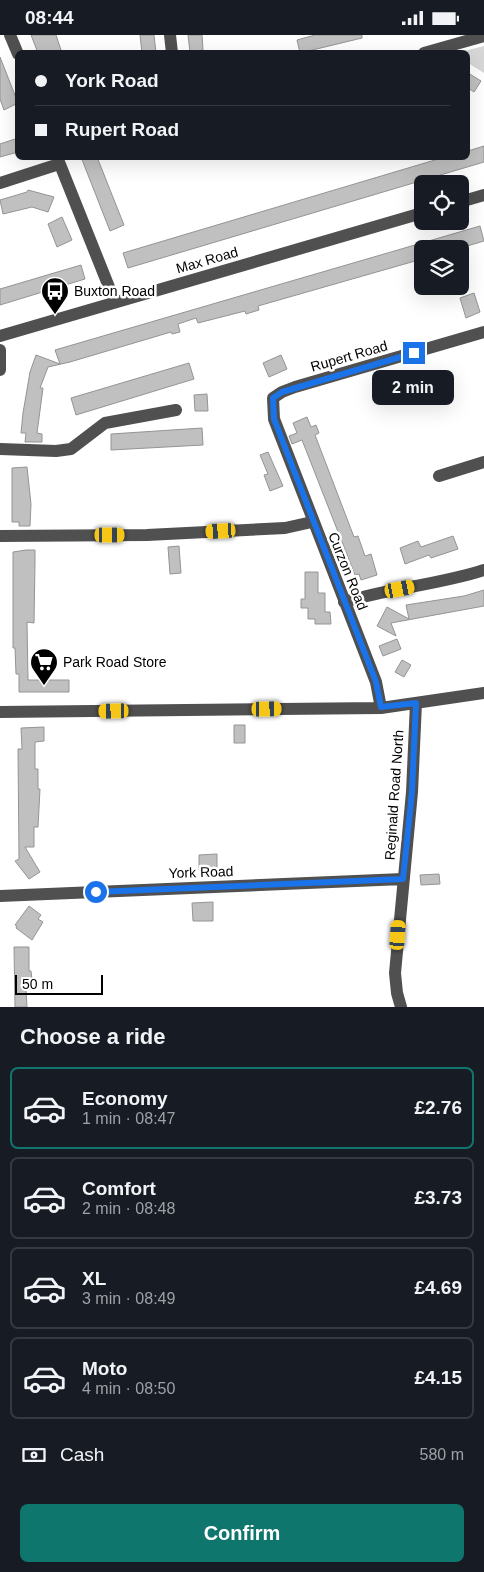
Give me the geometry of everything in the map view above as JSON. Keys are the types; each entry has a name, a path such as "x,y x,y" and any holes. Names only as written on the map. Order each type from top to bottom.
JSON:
{"street":[{"path":"10,35 16,50"},
{"path":"170,35 172,50"},
{"path":"435,50 484,36"},
{"path":"0,183 58,161 115,302"},
{"path":"469,199 484,195"},
{"name":"Max Road","path":"0,336 414,215"},
{"name":"Rupert Road","path":"284,447 274,419 273,398 282,392 484,332"},
{"path":"0,349 0,370"},
{"path":"0,449 49,451 71,449 105,423 176,410"},
{"name":"Curzon Road","path":"284,447 376,682 381,707"},
{"path":"439,477 484,461"},
{"path":"0,536 146,535 285,528 312,522"},
{"path":"344,602 361,597 457,579 484,570"},
{"path":"0,712 381,707 484,693"},
{"name":"Reginald Road North","path":"401,1007 395,979 412,792 416,703"},
{"name":"York Road","path":"0,896 403,879"}],"shaded area":[{"path":"484,46 484,73 470,64 470,50 468,50"}],"building":[{"path":"31,35 56,35 61,50 37,50"},
{"path":"140,35 154,35 156,50 142,50"},
{"path":"188,35 202,35 203,50 190,50"},
{"path":"315,35 362,35 362,38 312,50 299,50 297,40"},
{"path":"0,57 15,95 15,104 4,110 0,99"},
{"path":"470,74 481,81 474,92 470,89"},
{"path":"15,139 15,153 0,157 0,144"},
{"path":"484,146 484,162 440,175 414,175 414,183 128,268 123,253 435,160 470,160 470,150"},
{"path":"82,160 98,160 124,225 110,231"},
{"path":"28,190 54,197 48,212 32,207 3,214 0,200 27,192"},
{"path":"62,217 72,240 57,247 48,224"},
{"path":"480,226 484,241 469,245 469,240 432,240 469,230"},
{"path":"414,245 414,261 258,306 259,310 246,314 245,311 198,323 196,318 178,324 180,332 172,334 171,332 70,362 48,367 40,388 43,388 37,433 42,434 42,442 25,442 26,433 21,433 30,372 36,355 60,364 55,350"},
{"path":"81,265 85,279 0,305 0,289"},
{"path":"474,293 480,312 466,318 460,298"},
{"path":"281,355 287,369 269,377 263,363"},
{"path":"189,363 194,379 76,415 71,398"},
{"path":"207,394 208,411 195,411 194,395"},
{"path":"307,417 311,427 316,425 319,433 315,435 354,537 358,536 365,556 371,554 377,575 361,580 359,574 355,575 302,440 292,444 289,436 297,433 293,423"},
{"path":"202,428 203,445 111,450 111,434"},
{"path":"268,452 283,486 270,491 264,475 268,474 260,455"},
{"path":"27,467 31,504 30,526 19,526 19,522 12,522 12,468"},
{"path":"453,536 458,549 431,558 429,555 405,564 400,548 418,541 421,547"},
{"path":"179,546 181,573 170,574 168,547"},
{"path":"35,550 34,623 27,622 28,680 69,680 69,692 19,692 19,674 16,674 15,648 13,648 13,552"},
{"path":"305,572 318,572 318,593 325,593 325,612 330,612 331,624 315,624 315,619 308,619 308,608 301,608 301,599 305,599"},
{"path":"484,590 484,606 391,623 396,636 377,626 387,607 409,619 406,605 464,596"},
{"path":"397,639 401,649 383,656 379,646"},
{"path":"402,660 411,665 404,677 395,672"},
{"path":"234,725 245,725 245,743 234,743"},
{"path":"44,727 44,741 35,742 35,769 38,769 38,789 40,789 38,827 34,827 34,847 25,847 40,872 29,879 15,861 19,859 18,749 22,749 21,728"},
{"path":"217,854 217,869 199,870 199,855"},
{"path":"439,874 440,884 421,885 420,875"},
{"path":"213,902 213,921 193,921 192,903"},
{"path":"29,906 41,915 38,919 43,922 32,940 16,928 17,926 15,925"},
{"path":"14,947 29,947 29,971 31,971 33,989 26,989 27,1007 15,1007"}],"place":[{"name":"Buxton Road","path":"55,315"},
{"name":"Park Road Store","path":"44,686"}],"route":[{"path":"96,892 403,879 412,792 416,703 381,707 380,694 376,682 312,522 274,419 273,398 282,392 414,353"}]}
